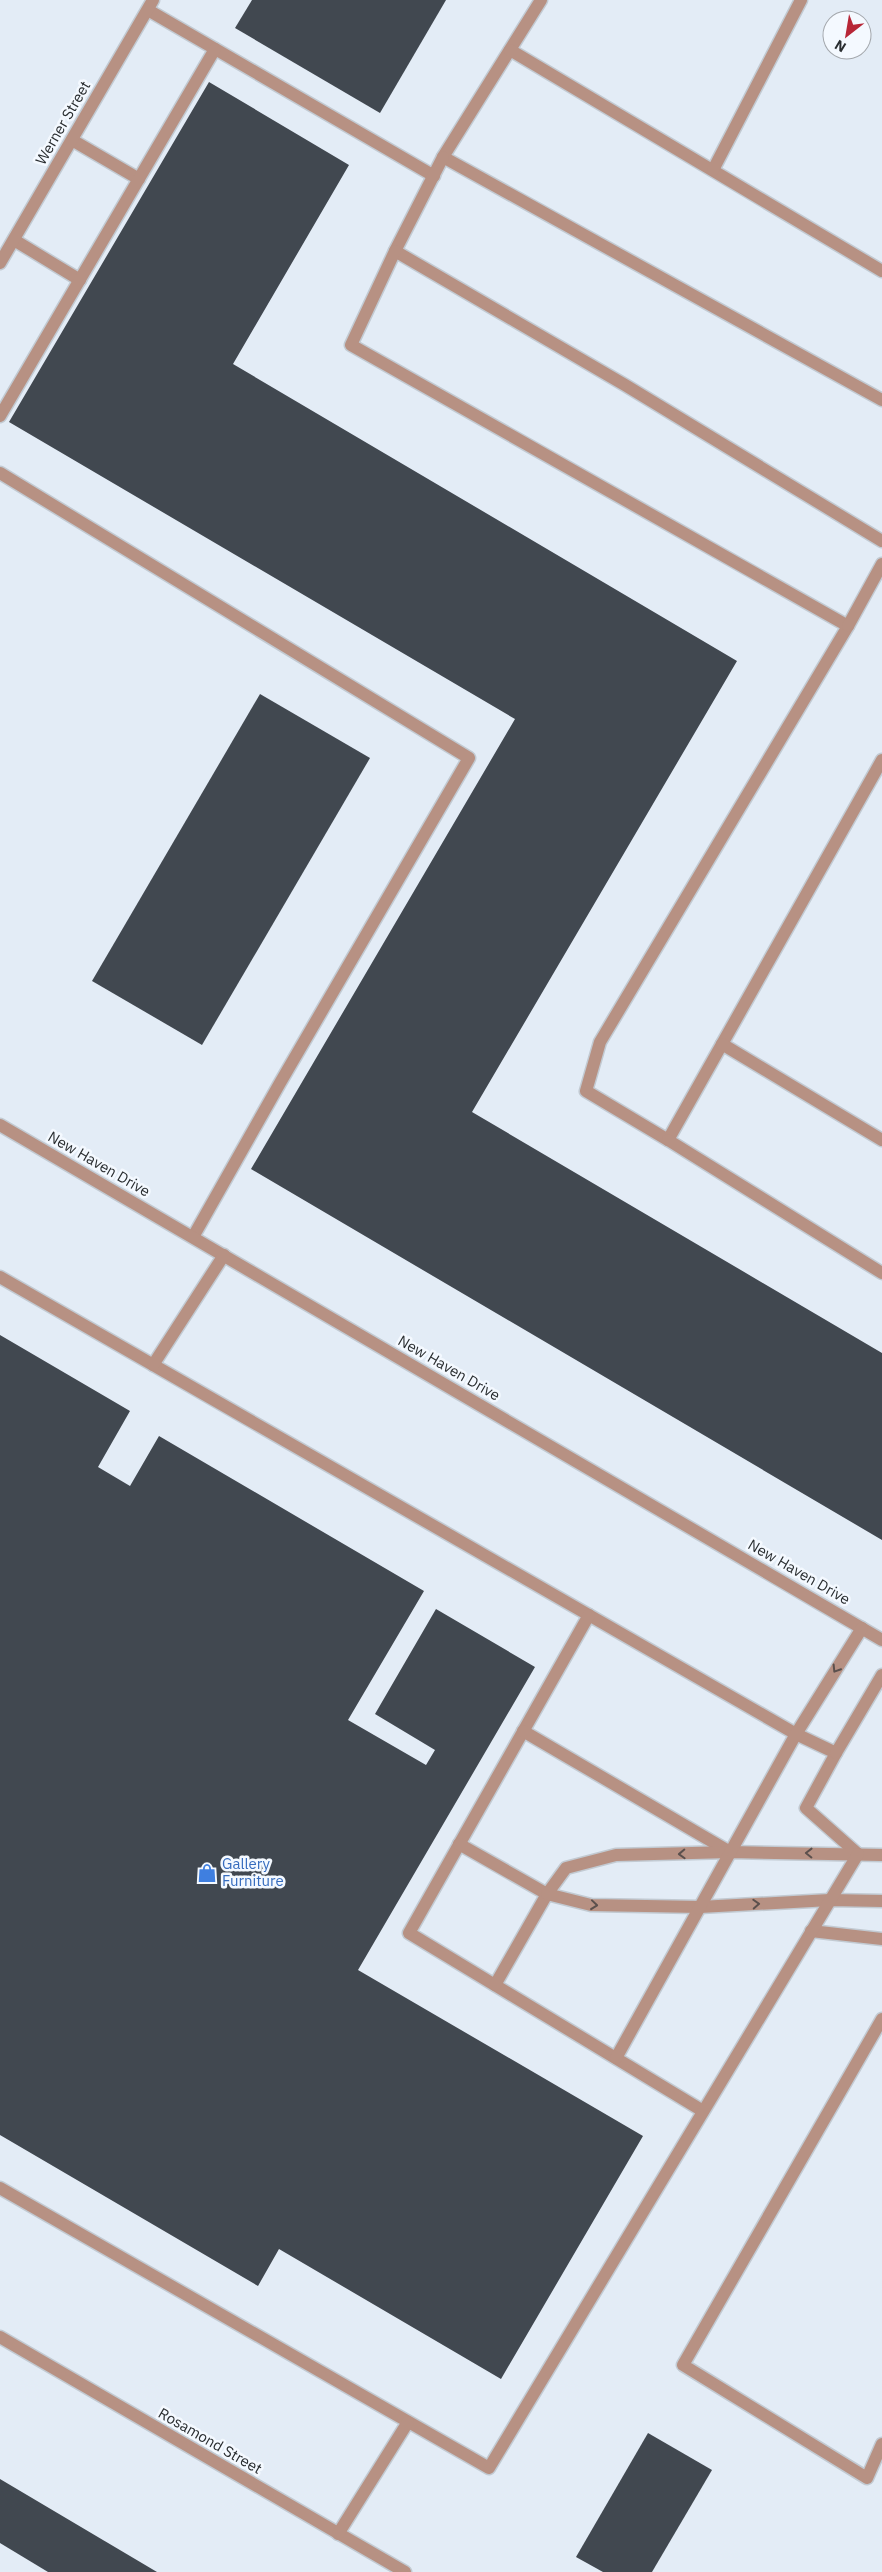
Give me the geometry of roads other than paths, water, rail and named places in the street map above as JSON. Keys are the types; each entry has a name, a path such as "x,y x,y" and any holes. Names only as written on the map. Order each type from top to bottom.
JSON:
{"street":[{"path":"541,0 443,156 395,251 351,345 848,626"},
{"path":"713,170 801,0"},
{"path":"150,5 215,49 434,176"},
{"name":"Werner Street","path":"0,263 150,5"},
{"path":"0,416 215,49"},
{"path":"510,50 882,271"},
{"path":"72,140 139,179"},
{"path":"443,156 882,400"},
{"path":"14,240 80,280"},
{"path":"395,251 625,385 882,541"},
{"path":"0,473 469,758 280,1083 193,1237"},
{"path":"882,564 848,626 600,1042 586,1090 882,1273"},
{"path":"668,1140 882,760"},
{"path":"722,1044 882,1140"},
{"name":"New Haven Drive","path":"0,1125 882,1640"},
{"path":"153,1365 224,1255"},
{"path":"0,1276 796,1734 836,1753"},
{"path":"589,1615 409,1933 703,2111"},
{"path":"616,2058 796,1734 862,1628"},
{"path":"858,1854 806,1808 882,1676"},
{"path":"523,1732 730,1852"},
{"path":"459,1844 546,1894 592,1906 700,1906 830,1900 882,1901"},
{"path":"495,1985 546,1894 566,1868 616,1855 730,1852 882,1855"},
{"path":"1,2192 489,2468 858,1854"},
{"path":"811,1931 882,1939"},
{"path":"882,2019 683,2364 867,2478 882,2444"},
{"name":"Rosamond Street","path":"0,2337 338,2534 383,2567 405,2572"},
{"path":"338,2534 408,2422"}],"place":[{"name":"Gallery Furniture","path":"207,1873"}]}
